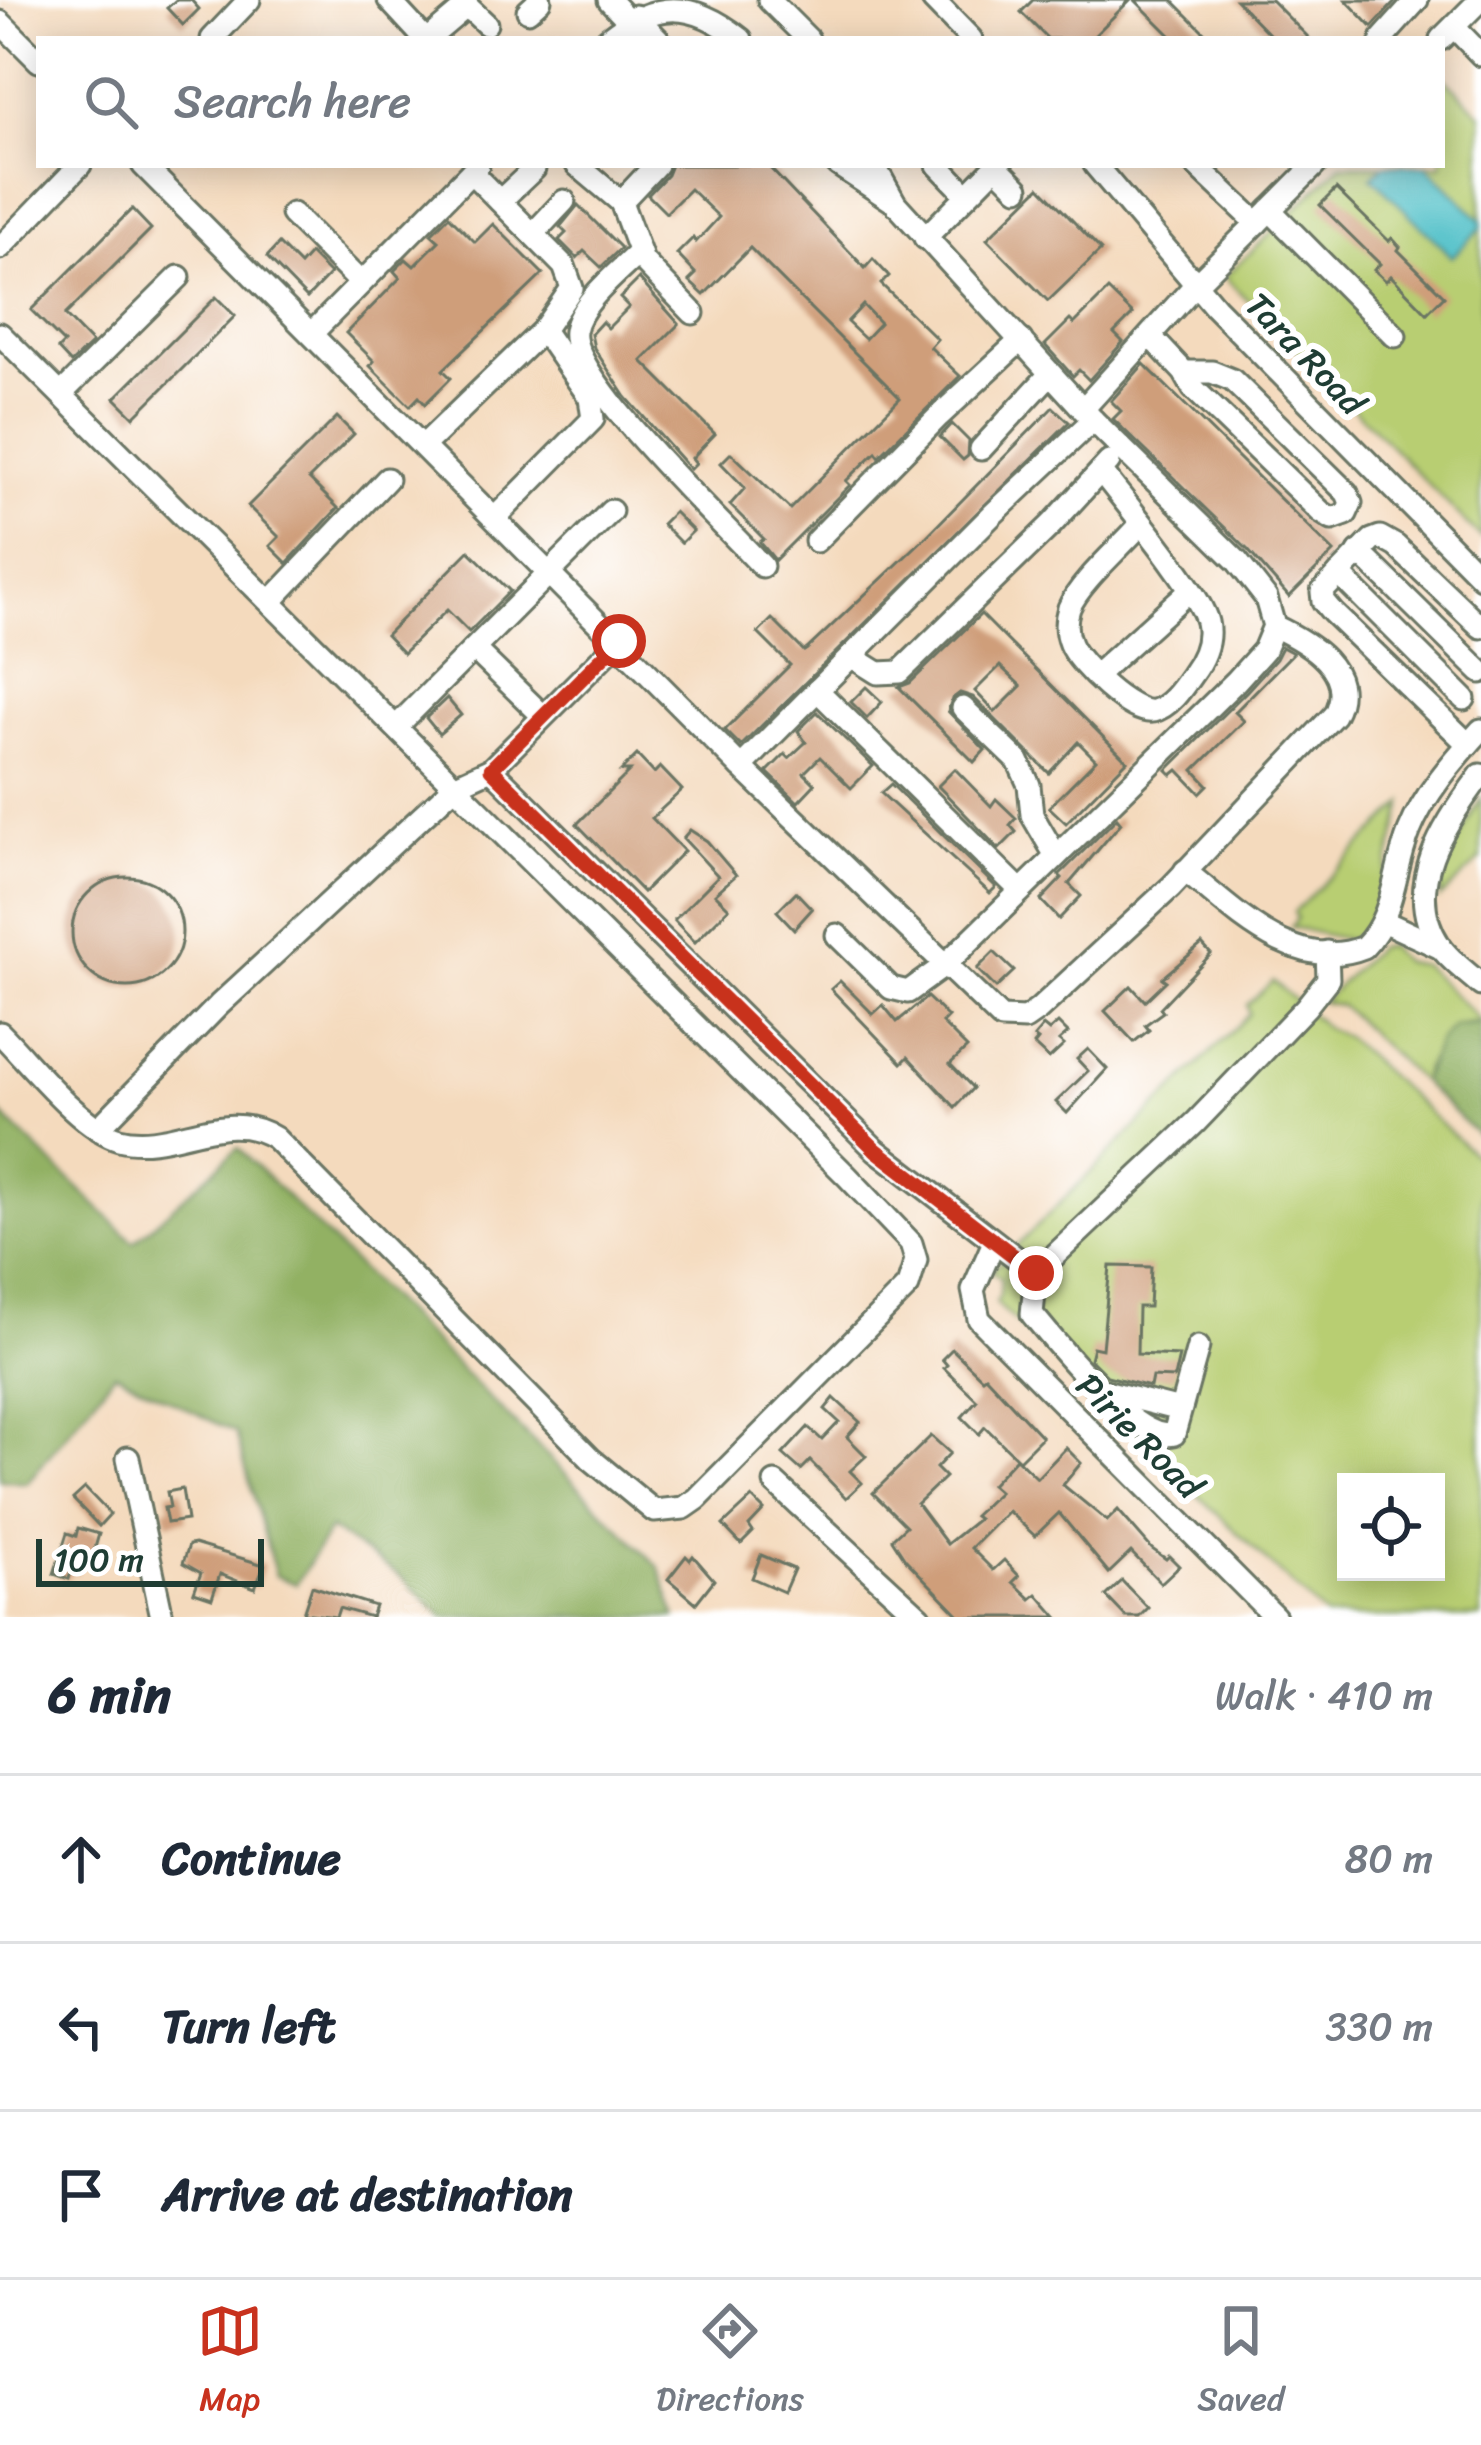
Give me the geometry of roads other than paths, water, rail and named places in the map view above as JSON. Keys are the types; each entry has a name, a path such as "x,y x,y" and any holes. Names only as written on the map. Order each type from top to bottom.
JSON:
{"street":[{"path":"215,36 250,0"},
{"path":"388,0 424,36"},
{"path":"609,0 654,36"},
{"path":"769,0 805,36"},
{"path":"933,0 968,36"},
{"path":"1385,36 1417,0"},
{"path":"1480,0 1448,33 1481,55"},
{"path":"430,36 465,3 486,24"},
{"path":"611,36 632,18 675,3 703,12 735,36"},
{"path":"0,22 36,58"},
{"path":"0,248 77,168"},
{"path":"146,168 741,766 1001,1018 1025,1019 1185,871 1334,715 1340,704 1338,677 1329,663 1304,640 1274,626"},
{"path":"312,333 474,168 564,266 572,288 543,330 423,446"},
{"path":"581,168 621,202 638,253 693,313"},
{"path":"843,168 894,202"},
{"path":"836,935 897,992 908,992 944,966 1236,681 1264,650 1274,626 1265,598 1246,571 1050,374 894,202 876,168"},
{"path":"941,168 967,195"},
{"path":"926,238 992,168"},
{"path":"998,168 1018,188"},
{"name":"Tara Road","path":"1098,168 1196,284 1481,577"},
{"path":"1200,168 1263,217 1395,336"},
{"path":"741,766 948,562 1088,414 1196,284 1312,168"},
{"path":"500,201 534,169"},
{"path":"621,202 641,170"},
{"path":"533,234 564,202"},
{"path":"292,214 361,283"},
{"path":"638,253 583,311 575,333 577,348 614,409 762,566"},
{"path":"61,394 179,278"},
{"path":"495,518 593,419 590,398 543,330"},
{"path":"0,334 847,1176 910,1243 916,1264 908,1286 697,1499 684,1508 654,1511 591,1460 274,1138 243,1124 133,1141 117,1138 98,1129 0,1033"},
{"path":"1150,336 1193,388 1321,512 1333,519 1346,514 1351,502 1347,493 1232,380 1212,372 1184,372"},
{"path":"816,541 1021,340"},
{"path":"981,449 1050,374"},
{"path":"851,656 878,673 900,672 1121,448"},
{"path":"1100,471 1141,524 1204,611 1208,635 1196,670 1172,700 1141,711 1126,704 1096,674 1068,641 1065,623 1071,603 1141,524"},
{"path":"271,602 387,479"},
{"path":"397,726 611,511"},
{"path":"1185,871 1257,931 1285,944 1327,952 1364,947 1385,922 1409,832 1420,809 1475,737 1443,721 1323,601 1322,592 1375,538 1385,538 1481,627"},
{"path":"1360,552 1481,672"},
{"path":"948,562 980,594"},
{"path":"1339,574 1464,699"},
{"path":"1376,655 1441,589"},
{"path":"1096,674 1190,590"},
{"path":"98,1129 219,1006 457,785 491,769 619,641"},
{"path":"474,650 542,715"},
{"path":"1443,721 1481,682"},
{"path":"817,690 1020,890"},
{"path":"963,708 1018,760 1029,785 1032,815 1056,856"},
{"path":"491,769 876,1150 1036,1273"},
{"path":"1441,949 1425,913 1424,881 1451,820 1481,775"},
{"path":"1385,922 1441,949 1481,985"},
{"path":"1198,1347 1174,1434 1162,1436 1147,1430 1100,1390 1032,1314 1036,1273 1196,1122 1309,1004 1328,979 1327,952"},
{"path":"847,1176 876,1150"},
{"name":"Pirie Road","path":"983,1233 973,1290 979,1318 1275,1617"},
{"path":"128,1458 162,1617"},
{"path":"775,1483 920,1617"}],"water":[{"path":"1381,168 1429,168 1481,220 1481,228 1452,257 1372,177"}]}
